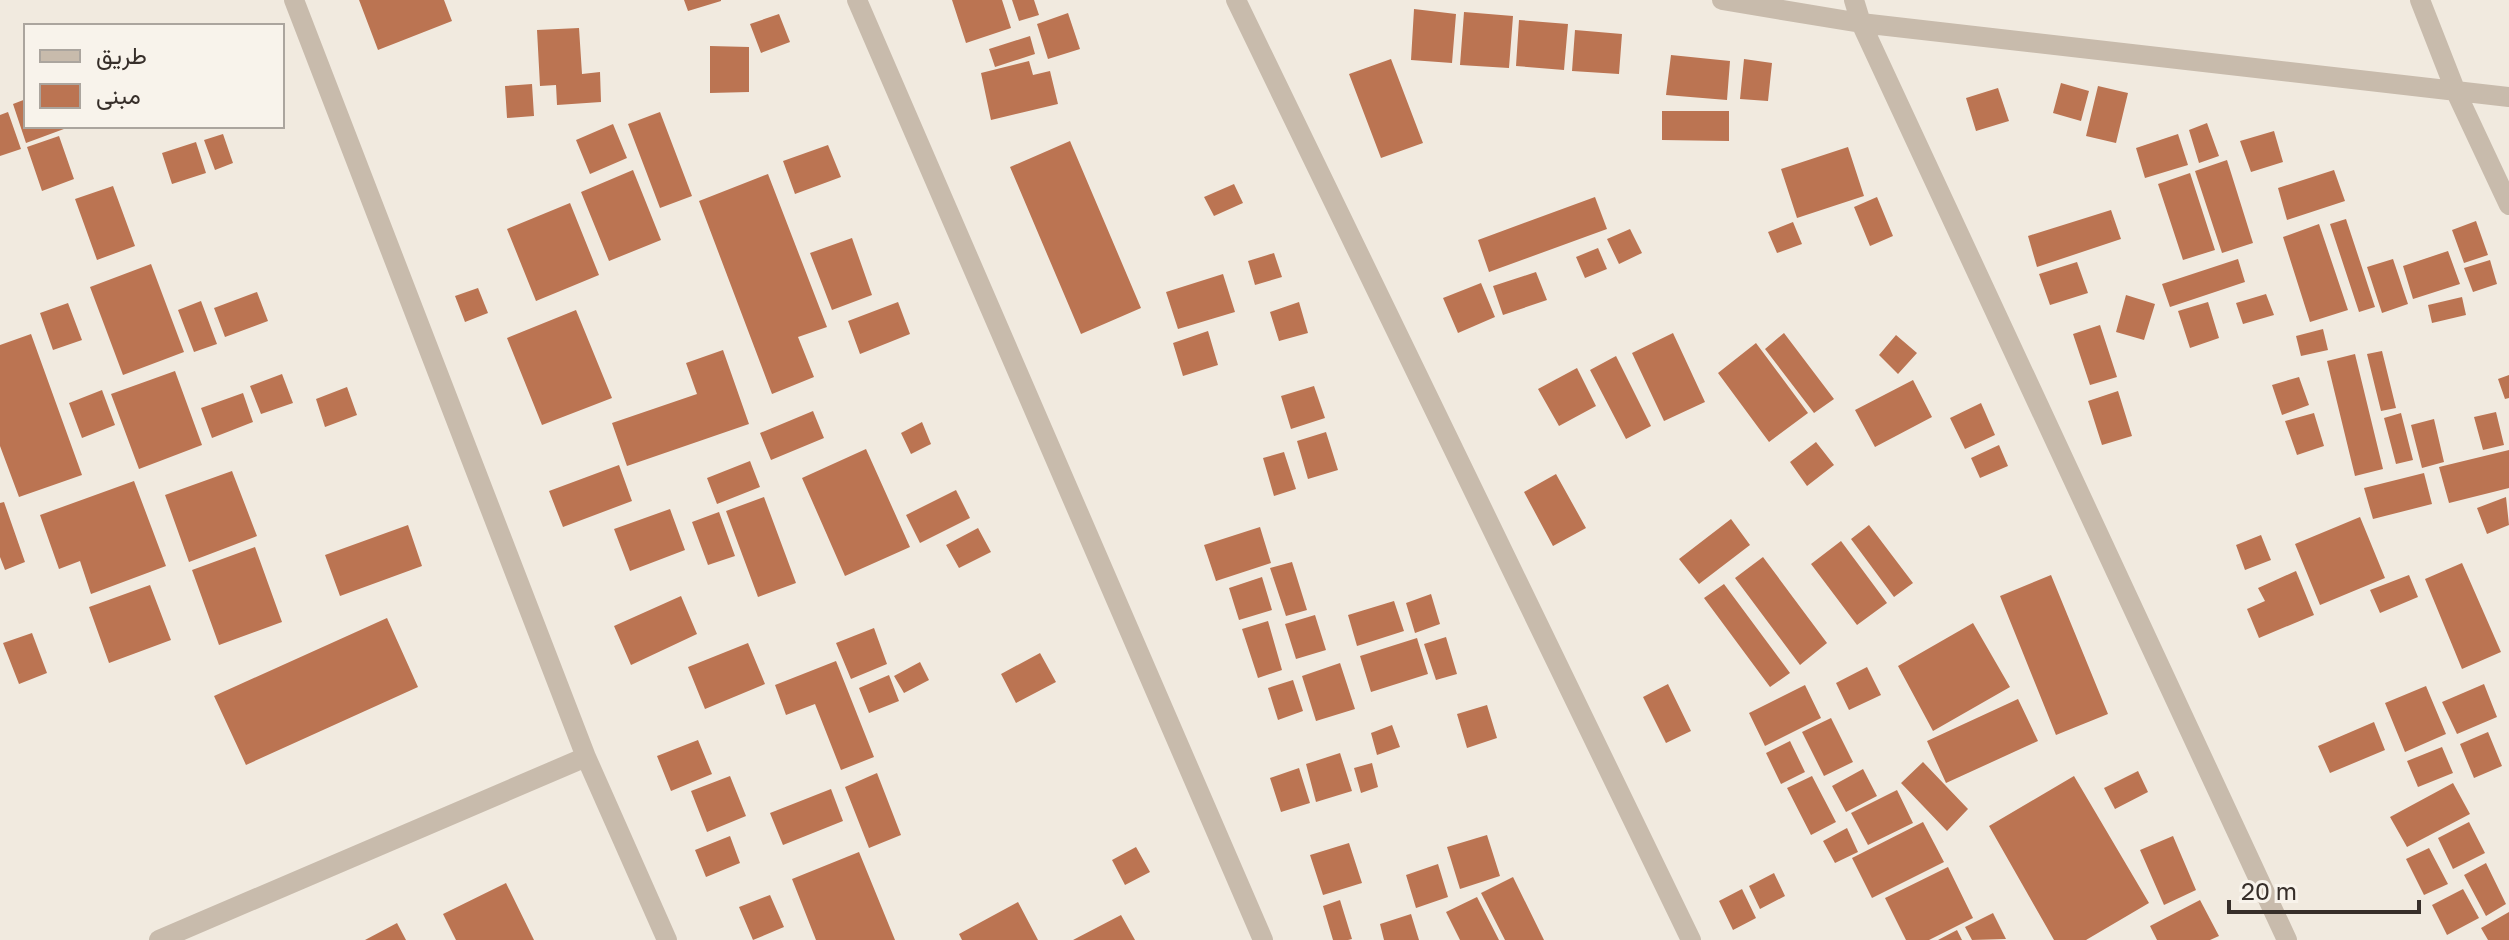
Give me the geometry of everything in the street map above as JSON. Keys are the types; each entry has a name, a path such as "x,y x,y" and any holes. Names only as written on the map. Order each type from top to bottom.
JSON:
{"street":[{"path":"294,0 586,757 667,940"},
{"path":"857,0 1263,940"},
{"path":"1236,0 1691,940"},
{"path":"1722,0 1861,23 2509,97"},
{"path":"1854,0 1861,23 2287,940"},
{"path":"2420,0 2456,92 2509,205"},
{"path":"159,940 586,757"}],"building":[{"path":"359,0 444,0 452,21 378,50"},
{"path":"684,0 721,0 721,1 688,11"},
{"path":"952,0 1002,0 1011,28 966,43"},
{"path":"1012,0 1034,0 1039,15 1019,21"},
{"path":"1414,9 1456,14 1452,63 1411,60"},
{"path":"1464,12 1513,16 1509,68 1460,65"},
{"path":"1068,13 1080,49 1048,59 1037,24"},
{"path":"779,14 790,42 761,53 750,24"},
{"path":"1519,20 1568,24 1564,70 1516,66"},
{"path":"579,28 582,74 600,72 601,102 557,105 556,85 540,86 537,30"},
{"path":"1575,30 1622,34 1619,74 1572,71"},
{"path":"1030,36 1035,54 995,67 989,49"},
{"path":"710,46 749,47 749,92 710,93"},
{"path":"1671,55 1730,61 1727,100 1666,95"},
{"path":"1391,59 1423,143 1381,158 1349,74"},
{"path":"1744,59 1772,63 1768,101 1740,99"},
{"path":"1029,61 1033,75 1050,71 1058,104 991,120 981,73"},
{"path":"2061,83 2089,91 2081,121 2053,113"},
{"path":"532,84 534,116 507,118 505,86"},
{"path":"2098,86 2128,93 2116,143 2086,136"},
{"path":"1998,88 2009,121 1976,131 1966,98"},
{"path":"24,100 24,128 67,128 26,143 13,104"},
{"path":"1662,111 1729,111 1729,141 1662,140"},
{"path":"8,112 21,149 0,156 0,115"},
{"path":"660,112 692,196 660,208 628,124"},
{"path":"2207,123 2219,156 2199,163 2189,130"},
{"path":"613,124 627,158 590,174 576,140"},
{"path":"2274,131 2283,162 2251,172 2240,141"},
{"path":"223,134 233,163 215,170 204,140"},
{"path":"2178,134 2188,165 2145,178 2136,148"},
{"path":"59,136 74,179 42,191 27,147"},
{"path":"1070,141 1141,308 1081,334 1010,167"},
{"path":"196,142 206,173 172,184 162,153"},
{"path":"828,145 841,177 795,194 783,161"},
{"path":"1848,147 1864,196 1797,218 1781,169"},
{"path":"2227,160 2253,243 2222,253 2195,171"},
{"path":"633,170 661,240 609,261 581,192"},
{"path":"2334,170 2345,201 2287,220 2278,188"},
{"path":"2190,173 2215,250 2183,260 2158,184"},
{"path":"768,174 827,327 798,337 814,377 772,394 699,201"},
{"path":"1234,184 1243,203 1214,216 1204,197"},
{"path":"113,186 135,246 97,260 75,199"},
{"path":"1595,197 1607,229 1489,272 1478,240"},
{"path":"1877,197 1893,236 1870,246 1854,207"},
{"path":"570,203 599,275 536,301 507,229"},
{"path":"2111,210 2121,239 2037,267 2028,236"},
{"path":"2346,219 2375,307 2359,312 2330,224"},
{"path":"2476,221 2488,255 2464,263 2452,230"},
{"path":"1793,222 1802,244 1777,253 1768,232"},
{"path":"2319,224 2348,310 2310,322 2283,237"},
{"path":"1630,229 1642,253 1619,264 1607,239"},
{"path":"852,238 872,295 832,310 810,253"},
{"path":"1598,248 1607,269 1585,278 1576,257"},
{"path":"2448,251 2460,284 2413,299 2403,266"},
{"path":"1274,253 1282,277 1255,285 1248,261"},
{"path":"2238,259 2245,282 2170,307 2162,284"},
{"path":"2393,259 2408,304 2382,313 2367,267"},
{"path":"2490,260 2497,284 2473,292 2464,268"},
{"path":"2077,262 2088,293 2050,305 2039,274"},
{"path":"151,264 184,352 123,375 90,287"},
{"path":"1536,272 1547,300 1503,315 1493,286"},
{"path":"1223,274 1235,312 1178,329 1166,292"},
{"path":"1481,283 1495,317 1458,333 1443,298"},
{"path":"478,288 488,313 465,322 455,296"},
{"path":"257,292 268,321 225,337 214,308"},
{"path":"2266,294 2274,315 2243,324 2236,303"},
{"path":"2126,295 2155,304 2144,340 2116,332"},
{"path":"2462,297 2466,315 2432,323 2428,305"},
{"path":"201,301 217,344 194,352 178,310"},
{"path":"898,302 910,334 860,354 848,321"},
{"path":"1299,302 1308,333 1279,341 1270,312"},
{"path":"2208,302 2219,338 2190,348 2178,311"},
{"path":"68,303 82,340 53,350 40,313"},
{"path":"576,310 612,398 542,425 507,338"},
{"path":"2100,325 2117,377 2090,385 2073,334"},
{"path":"2323,329 2328,350 2301,356 2296,336"},
{"path":"1208,331 1218,365 1183,376 1173,343"},
{"path":"1673,333 1705,402 1664,421 1632,353"},
{"path":"1784,333 1834,399 1814,413 1765,349"},
{"path":"31,334 82,475 19,497 0,446 0,345"},
{"path":"1896,335 1917,353 1898,374 1879,355"},
{"path":"1756,343 1808,413 1769,442 1718,373"},
{"path":"723,350 749,424 627,466 612,423 697,394 686,363"},
{"path":"2382,351 2396,408 2381,411 2367,354"},
{"path":"2355,354 2383,469 2355,476 2327,361"},
{"path":"1616,356 1651,426 1626,439 1590,370"},
{"path":"1577,368 1596,406 1559,426 1538,389"},
{"path":"175,371 202,445 139,469 111,394"},
{"path":"282,374 293,403 261,414 250,386"},
{"path":"2509,375 2509,398 2505,399 2498,379"},
{"path":"2299,377 2309,405 2282,415 2272,385"},
{"path":"1913,380 1932,417 1875,447 1855,410"},
{"path":"1314,386 1325,418 1291,429 1281,396"},
{"path":"347,387 357,415 325,427 316,399"},
{"path":"102,390 115,425 82,438 69,403"},
{"path":"2118,391 2132,436 2102,445 2088,401"},
{"path":"243,393 253,422 212,438 201,408"},
{"path":"1981,403 1995,435 1965,449 1950,418"},
{"path":"813,411 824,438 771,460 760,433"},
{"path":"2496,412 2504,445 2483,450 2474,417"},
{"path":"2314,413 2324,446 2297,455 2285,421"},
{"path":"2401,413 2413,460 2396,464 2384,418"},
{"path":"2434,419 2444,462 2422,468 2411,425"},
{"path":"922,422 931,444 911,454 901,433"},
{"path":"1326,432 1338,470 1308,479 1297,441"},
{"path":"1816,442 1834,465 1807,486 1790,462"},
{"path":"1999,445 2008,466 1980,478 1971,458"},
{"path":"866,449 910,547 845,576 802,478"},
{"path":"2509,450 2509,488 2449,503 2439,467"},
{"path":"1284,452 1296,489 1274,496 1263,458"},
{"path":"750,461 760,487 717,504 707,478"},
{"path":"619,465 632,501 563,527 549,491"},
{"path":"232,471 257,536 189,562 165,495"},
{"path":"2424,473 2432,504 2373,519 2364,488"},
{"path":"1556,474 1586,528 1553,546 1524,492"},
{"path":"134,481 166,566 91,594 80,561 59,569 40,515"},
{"path":"956,490 970,518 920,543 906,515"},
{"path":"764,497 796,583 758,597 726,511"},
{"path":"2506,497 2509,525 2487,534 2477,508"},
{"path":"4,502 25,562 5,570 0,557 0,503"},
{"path":"670,509 685,550 630,571 614,529"},
{"path":"719,512 735,556 708,565 692,522"},
{"path":"2360,517 2385,578 2320,605 2295,544"},
{"path":"1731,519 1750,545 1699,584 1679,559"},
{"path":"408,525 422,566 340,596 325,555"},
{"path":"1869,525 1913,583 1894,597 1851,539"},
{"path":"1260,527 1271,563 1216,581 1204,545"},
{"path":"978,528 991,552 959,568 946,545"},
{"path":"2261,535 2271,560 2245,570 2236,545"},
{"path":"1841,541 1887,603 1857,625 1811,564"},
{"path":"255,547 282,622 219,645 192,570"},
{"path":"1763,557 1827,643 1800,665 1735,578"},
{"path":"1292,562 1307,610 1286,616 1270,568"},
{"path":"2462,563 2501,652 2462,669 2425,579"},
{"path":"2296,571 2314,615 2259,638 2247,609 2265,601 2258,588"},
{"path":"2051,575 2108,714 2056,735 2000,596"},
{"path":"2409,575 2418,597 2380,613 2370,590"},
{"path":"1262,577 1272,610 1239,620 1229,588"},
{"path":"1724,584 1790,673 1770,687 1704,598"},
{"path":"150,585 171,640 109,663 89,607"},
{"path":"1431,594 1440,624 1415,633 1406,603"},
{"path":"681,596 697,634 631,665 614,626"},
{"path":"1394,601 1404,631 1357,646 1348,615"},
{"path":"1315,615 1326,650 1296,659 1285,624"},
{"path":"387,618 418,687 246,765 214,696"},
{"path":"1268,621 1282,670 1258,678 1242,629"},
{"path":"1973,623 2010,687 1933,731 1898,666"},
{"path":"874,628 887,664 851,679 836,643"},
{"path":"32,633 47,673 19,684 3,643"},
{"path":"1446,637 1457,674 1436,680 1424,644"},
{"path":"1417,638 1428,674 1371,692 1360,656"},
{"path":"748,643 765,684 705,709 688,667"},
{"path":"1040,653 1056,682 1016,703 1001,674"},
{"path":"836,661 874,757 841,770 815,704 786,715 775,685"},
{"path":"920,662 929,680 904,693 894,676"},
{"path":"1340,663 1355,709 1316,721 1302,676"},
{"path":"1867,667 1881,695 1849,710 1836,683"},
{"path":"889,675 899,701 869,713 859,688"},
{"path":"1293,680 1303,711 1278,720 1268,688"},
{"path":"1668,684 1691,731 1666,743 1643,697"},
{"path":"2484,684 2497,717 2457,734 2442,702"},
{"path":"1805,685 1821,718 1765,746 1749,713"},
{"path":"2426,686 2446,734 2405,752 2385,703"},
{"path":"2018,699 2038,741 1946,783 1927,741"},
{"path":"1487,705 1497,738 1467,748 1457,714"},
{"path":"1831,718 1853,762 1824,776 1802,732"},
{"path":"2374,722 2385,750 2330,773 2318,746"},
{"path":"1392,725 1400,747 1377,755 1371,733"},
{"path":"2488,732 2502,766 2474,778 2460,744"},
{"path":"698,740 712,774 671,791 657,756"},
{"path":"1790,741 1805,772 1781,784 1766,753"},
{"path":"2442,747 2453,773 2418,787 2407,761"},
{"path":"1340,753 1352,791 1316,802 1306,764"},
{"path":"1923,762 1968,809 1947,831 1901,783"},
{"path":"1372,763 1378,787 1361,793 1354,768"},
{"path":"1299,768 1310,803 1281,812 1270,778"},
{"path":"1863,769 1877,796 1846,812 1832,786"},
{"path":"2138,771 2148,792 2115,809 2104,788"},
{"path":"877,773 901,835 869,848 845,787"},
{"path":"730,776 746,816 707,832 691,791"},
{"path":"1812,776 1836,822 1811,835 1787,788"},
{"path":"2074,776 2149,903 2086,940 2054,940 1989,826"},
{"path":"2453,783 2470,814 2407,847 2390,817"},
{"path":"831,789 843,821 783,845 770,813"},
{"path":"1897,790 1913,823 1868,845 1851,813"},
{"path":"1923,822 1944,862 1872,898 1852,858"},
{"path":"2469,822 2485,853 2453,869 2438,838"},
{"path":"1847,828 1858,852 1835,863 1823,841"},
{"path":"1487,835 1500,876 1460,889 1447,847"},
{"path":"730,836 740,863 706,877 695,850"},
{"path":"2173,836 2196,890 2164,905 2140,850"},
{"path":"1349,843 1362,883 1323,895 1310,855"},
{"path":"1136,847 1150,872 1125,885 1112,860"},
{"path":"2429,848 2448,884 2424,895 2406,859"},
{"path":"859,852 895,940 816,940 792,879"},
{"path":"2486,863 2506,904 2486,916 2464,875"},
{"path":"1438,864 1448,897 1416,908 1406,875"},
{"path":"1948,867 1973,918 1929,940 1906,940 1885,898"},
{"path":"1774,873 1785,896 1760,909 1749,886"},
{"path":"1513,877 1544,940 1505,940 1481,893"},
{"path":"506,883 534,940 456,940 443,914"},
{"path":"1742,889 1756,918 1733,930 1719,901"},
{"path":"2463,889 2479,918 2447,935 2432,905"},
{"path":"770,895 784,927 753,940 739,907"},
{"path":"1477,897 1499,940 1460,940 1446,912"},
{"path":"1340,900 1352,939 1333,940 1323,906"},
{"path":"2200,900 2219,936 2210,940 2157,940 2150,926"},
{"path":"1018,902 1038,940 962,940 959,934"},
{"path":"2509,912 2509,940 2488,940 2481,928"},
{"path":"1993,913 2006,939 1972,940 1965,927"},
{"path":"1411,914 1419,940 1384,940 1380,924"},
{"path":"1121,915 1135,940 1073,940"},
{"path":"397,923 406,940 365,940"},
{"path":"1957,930 1962,940 1938,940"}]}
